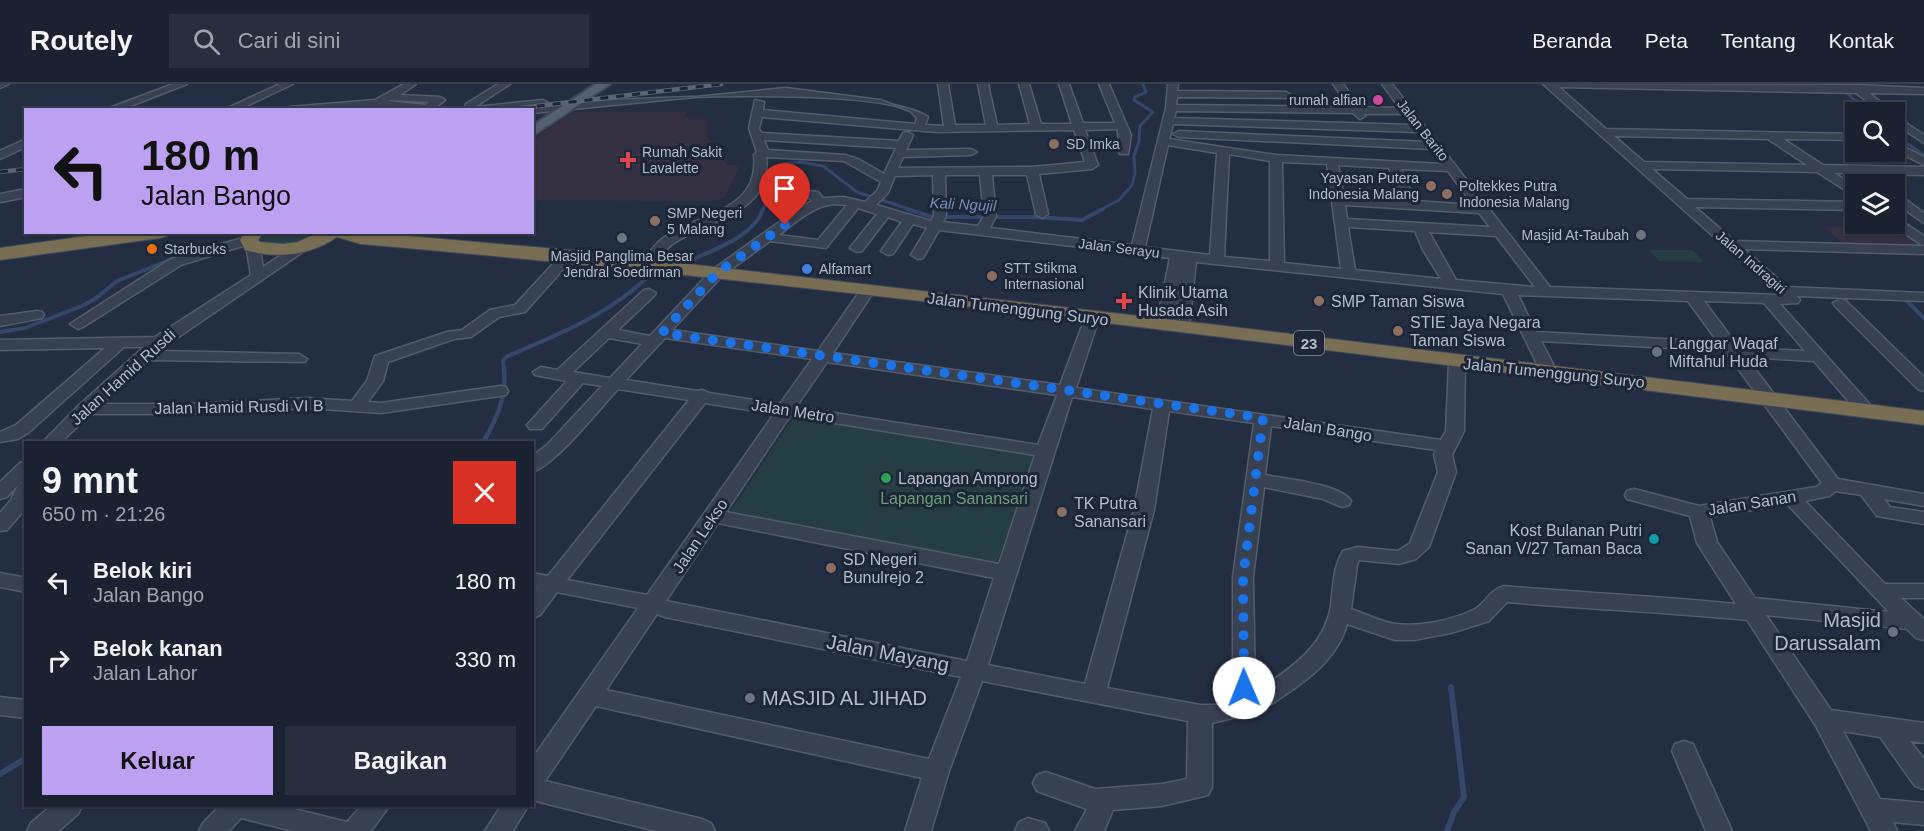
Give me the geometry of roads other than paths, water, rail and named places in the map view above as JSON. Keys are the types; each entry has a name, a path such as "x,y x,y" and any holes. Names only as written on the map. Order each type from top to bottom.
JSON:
{"highway":[{"path":"0,254 145,234"},
{"name":"23","path":"248,238 263,250 278,250 307,245 328,234"},
{"name":"Jalan Tumenggung Suryo","path":"348,234 361,238 568,256 1173,326 1924,418"},
{"name":"Jalan Tumenggung Suryo","path":"307,245 361,238"}],"main road":[{"path":"534,131 590,95"}],"street":[{"path":"115,108 182,84"},
{"path":"232,108 288,84"},
{"path":"377,103 411,84"},
{"path":"470,108 505,84"},
{"path":"492,108 686,84"},
{"path":"534,109 590,95 724,90 801,84"},
{"path":"943,84 950,129"},
{"path":"983,84 992,128"},
{"path":"1024,84 1035,127"},
{"path":"763,153 845,158 890,177 939,173 1032,171 1092,165 1064,84"},
{"path":"1104,84 1125,135 1124,152"},
{"path":"1280,84 1302,126 1311,161"},
{"path":"1338,84 1367,128"},
{"name":"Jalan Barito","path":"1387,84 1546,292"},
{"path":"1548,84 1847,87 1924,91"},
{"name":"Jalan Indragiri","path":"1548,84 1789,296"},
{"path":"768,237 821,244 870,202 890,177 901,149 923,117 900,98 783,85"},
{"path":"763,153 754,128 764,87"},
{"path":"1847,87 1872,102"},
{"path":"1138,250 1171,108 1173,89 1286,95"},
{"path":"713,107 724,90"},
{"path":"256,97 285,107 355,107 377,103 427,108 440,100 390,96"},
{"path":"1171,108 1408,111"},
{"path":"756,113 950,129 1121,126"},
{"path":"1165,132 1302,126 1422,129"},
{"path":"1905,126 1924,141"},
{"path":"756,136 972,158 967,128"},
{"path":"1165,132 1436,147"},
{"path":"1165,132 1224,152 1311,161 1452,168"},
{"path":"1603,132 1845,137"},
{"path":"1770,135 1845,185"},
{"path":"1905,139 1924,141"},
{"path":"1905,151 1924,162"},
{"path":"1217,260 1224,152"},
{"path":"648,265 667,241 709,222 747,198 761,178 763,169 760,155 763,153"},
{"path":"1276,158 1276,267"},
{"path":"1332,162 1349,275"},
{"path":"1394,165 1410,205"},
{"path":"1641,165 1924,171"},
{"path":"1862,169 1868,174"},
{"path":"1032,171 1042,214"},
{"path":"986,172 987,222"},
{"path":"534,464 553,449 717,273 819,202 814,195 783,190 796,173"},
{"path":"918,255 937,220 939,173"},
{"path":"0,198 24,193"},
{"name":"Jalan Serayu","path":"819,202 841,200 870,202 885,212 910,220 987,222 1138,250 1184,256 1349,275 1546,292"},
{"path":"1338,201 1483,208"},
{"path":"1684,203 1845,206"},
{"path":"1905,204 1924,219"},
{"path":"1905,208 1910,208"},
{"path":"857,248 885,212"},
{"path":"888,251 910,220"},
{"path":"1341,223 1500,232"},
{"path":"1421,228 1425,242 1451,285"},
{"path":"1905,228 1924,242"},
{"path":"78,324 176,262 248,238 258,276"},
{"name":"Jalan Hamid Rusdi","path":"52,441 158,342 307,245"},
{"path":"1732,245 1924,250"},
{"path":"356,407 375,381 381,359 452,335 466,334 495,313 520,309 568,256"},
{"path":"1173,326 1184,256"},
{"path":"1508,290 1549,372"},
{"name":"Jalan Lekso","path":"534,777 592,696 867,291"},
{"name":"Jalan Indragiri","path":"1546,292 1768,299 1789,296"},
{"path":"562,374 649,293"},
{"path":"1789,296 1924,297"},
{"path":"1789,296 1880,306"},
{"path":"1693,297 1832,484 1924,500"},
{"path":"1768,299 1867,412"},
{"path":"1840,303 1924,386"},
{"path":"0,321 37,315"},
{"path":"918,831 937,771 975,670 1045,451 1092,318"},
{"name":"Jalan Bango","path":"606,333 823,356 1446,446"},
{"path":"1532,336 1820,357"},
{"path":"0,357 8,345 158,342"},
{"path":"0,437 12,435 22,429 120,344"},
{"path":"144,355 299,359"},
{"path":"1446,446 1455,430 1457,362"},
{"name":"Jalan Metro","path":"541,372 702,395 1045,451"},
{"path":"536,425 580,377"},
{"name":"Jalan Hamid Rusdi VI B","path":"85,409 186,409 307,403 381,408 500,391"},
{"path":"534,605 543,582 702,395"},
{"path":"1094,695 1144,510 1162,404"},
{"path":"1252,697 1243,578 1263,418"},
{"name":"Jalan Mayang","path":"543,582 1094,695 1200,714 1218,714 1300,673 1322,652 1336,631 1350,556 1359,553 1394,559 1419,547 1447,472 1443,455 1446,446"},
{"path":"0,493 24,469"},
{"path":"1254,479 1328,494 1342,501"},
{"name":"Jalan Sanan","path":"1832,484 1822,492 1699,512 1707,543 1824,719 1884,831"},
{"path":"1867,490 1884,512 1924,518"},
{"path":"12,519 24,492"},
{"path":"1634,495 1699,512"},
{"path":"1791,497 1880,591 1919,627"},
{"path":"714,516 1007,573"},
{"path":"0,580 24,585"},
{"path":"1880,591 1924,591"},
{"path":"1340,615 1395,632 1415,632 1480,615 1492,608 1500,595 1522,594 1555,599 1750,609 1919,627"},
{"path":"592,696 937,771"},
{"path":"0,706 24,709"},
{"path":"1046,783 1074,791 1090,800 1162,795 1199,787 1200,714"},
{"path":"1824,719 1924,733"},
{"path":"1887,728 1924,778"},
{"path":"1684,752 1719,831"},
{"path":"534,790 655,826 702,831"},
{"path":"1088,831 1097,821 1102,800"},
{"path":"40,831 68,807"},
{"path":"212,831 236,807"},
{"path":"241,807 340,831"},
{"path":"356,831 375,807"},
{"path":"498,831 514,807"},
{"path":"1872,809 1923,814"}],"waterway":[{"name":"Kali Ngujil","path":"1100,210 1119,200 1132,185 1135,173 1134,156 1139,141 1140,126 1153,112 1134,100 1135,97 1146,92 1143,84"},
{"path":"1843,89 1857,102"},
{"path":"1905,142 1924,155"},
{"name":"Kali Ngujil","path":"763,210 773,177 783,164 801,162 823,166 857,192 912,210"},
{"name":"Kali Ngujil","path":"683,264 741,236 758,219 763,209"},
{"name":"Kali Ngujil","path":"907,209 932,217 1036,217 1082,220 1103,209"},
{"path":"0,332 25,328 82,306 95,299 117,281 185,254"},
{"name":"Kali Ngujil","path":"504,370 503,360 508,356 586,321 622,298 655,270"},
{"path":"1906,300 1924,318"},
{"name":"Kali Ngujil","path":"484,441 500,407 504,388 504,368"},
{"path":"1447,831 1454,812 1464,797 1451,687"},
{"name":"Kali Ngujil","path":"0,774 24,759"}],"railway":[{"path":"522,108 721,84"},
{"path":"0,172 24,169"}],"place":[{"name":"rumah alfian","path":"1378,100"},
{"name":"SD Imka","path":"1054,144"},
{"name":"Rumah Sakit Lavalette","path":"628,160"},
{"name":"Yayasan Putera Indonesia Malang","path":"1431,186"},
{"name":"Poltekkes Putra Indonesia Malang","path":"1447,194"},
{"name":"SMP Negeri 5 Malang","path":"655,221"},
{"name":"Masjid At-Taubah","path":"1641,235"},
{"name":"Masjid Panglima Besar Jendral Soedirman","path":"622,238"},
{"name":"Starbucks","path":"152,249"},
{"name":"Alfamart","path":"807,269"},
{"name":"STT Stikma Internasional","path":"992,276"},
{"name":"Klinik Utama Husada Asih","path":"1124,301"},
{"name":"SMP Taman Siswa","path":"1319,301"},
{"name":"STIE Jaya Negara Taman Siswa","path":"1398,331"},
{"name":"Langgar Waqaf Miftahul Huda","path":"1657,352"},
{"name":"Lapangan Amprong","path":"886,478"},
{"name":"TK Putra Sanansari","path":"1062,512"},
{"name":"Kost Bulanan Putri Sanan V/27 Taman Baca","path":"1654,539"},
{"name":"SD Negeri Bunulrejo 2","path":"831,568"},
{"name":"Masjid Darussalam","path":"1893,632"},
{"name":"MASJID AL JIHAD","path":"750,698"}],"park label":[{"name":"Lapangan Sanansari","path":"954,498"}]}
